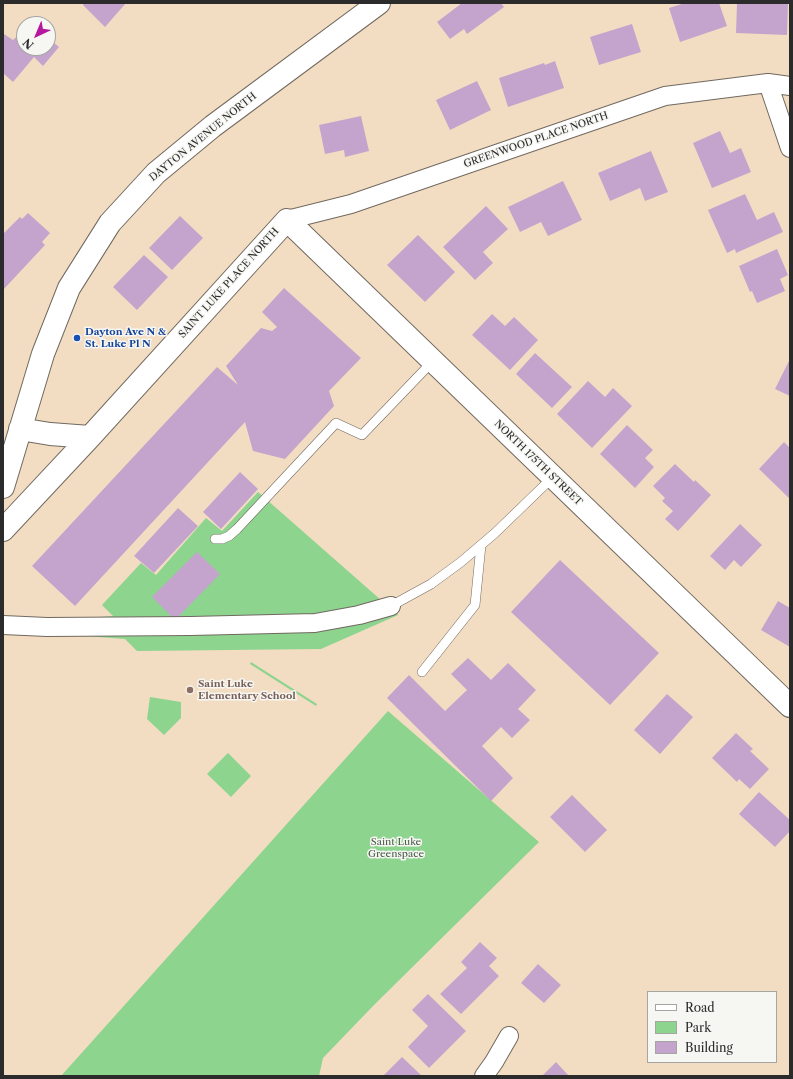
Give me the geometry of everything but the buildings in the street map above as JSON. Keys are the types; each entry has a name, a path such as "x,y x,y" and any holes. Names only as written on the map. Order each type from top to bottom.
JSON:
{"street":[{"name":"DAYTON AVENUE NORTH","path":"3,487 43,354 69,288 110,223 156,173 220,121 379,3"},
{"path":"768,83 790,148"},
{"name":"GREENWOOD PLACE NORTH","path":"287,220 351,204 665,96 768,83 790,86"},
{"name":"NORTH 175TH STREET","path":"287,220 790,706"},
{"name":"SAINT LUKE PLACE NORTH","path":"3,530 90,437 287,220"},
{"path":"20,429 50,434 90,437"},
{"path":"3,625 47,627 315,623 359,615 391,606"},
{"path":"484,1076 509,1036"}],"lane":[{"path":"215,539 229,536 237,529 336,423 362,435 433,361"},
{"path":"391,606 431,584 461,562 522,508 553,477"},
{"path":"422,672 475,604 481,545"}],"green space":[{"path":"258,492 398,615 321,649 137,651 125,639 71,635 70,619 113,616 102,605 141,563 156,575 206,518 222,531"},
{"path":"251,662 317,704 316,706 250,664"},
{"path":"150,697 181,702 181,718 164,735 147,719"},
{"name":"Saint Luke Greenspace","path":"388,711 539,842 373,1006 323,1058 319,1076 61,1076"},
{"path":"228,753 251,776 231,797 207,774"}],"place":[{"name":"Dayton Ave N & St. Luke Pl N","path":"77,338"},
{"name":"Saint Luke Elementary School","path":"190,690"}]}
